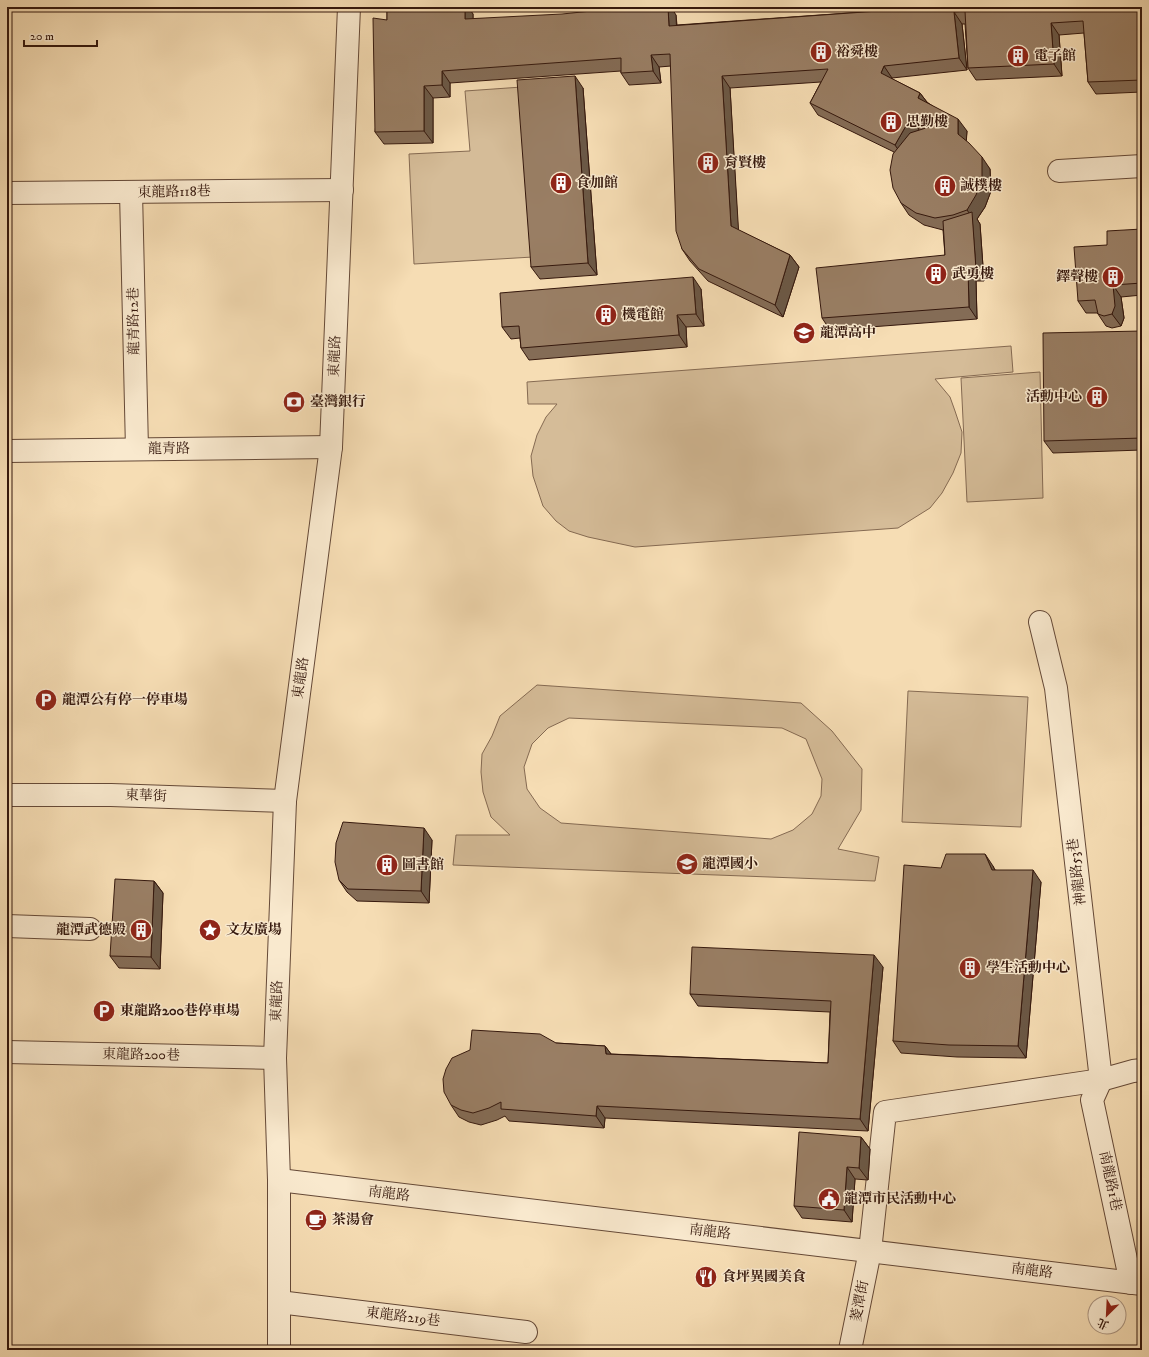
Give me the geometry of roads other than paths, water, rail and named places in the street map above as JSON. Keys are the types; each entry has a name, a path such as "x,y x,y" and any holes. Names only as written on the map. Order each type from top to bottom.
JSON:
{"street":[{"name":"東龍路","path":"279,1350 279,1180 275,1058 285,801 331,447 349,7"},
{"path":"1059,170 1142,166"},
{"name":"東龍路118巷","path":"7,193 342,190"},
{"name":"龍青路12巷","path":"131,192 137,449"},
{"name":"龍青路","path":"7,451 331,447"},
{"name":"神龍路53巷","path":"1040,622 1056,688 1101,1080"},
{"name":"東華街","path":"7,795 111,795 285,801"},
{"path":"7,926 90,928"},
{"name":"東龍路200巷","path":"7,1052 275,1058"},
{"path":"1101,1080 1142,1070"},
{"name":"菱潭街","path":"850,1350 870,1251 886,1112 1101,1080"},
{"name":"南龍路1巷","path":"1101,1080 1092,1100 1137,1283"},
{"name":"南龍路","path":"279,1180 1137,1283"},
{"name":"東龍路219巷","path":"279,1302 526,1332"}],"place":[{"name":"裕舜樓","path":"821,52"},
{"name":"電子館","path":"1018,56"},
{"name":"思勤樓","path":"891,122"},
{"name":"育賢樓","path":"708,163"},
{"name":"食加館","path":"561,183"},
{"name":"誠樸樓","path":"945,186"},
{"name":"武勇樓","path":"936,274"},
{"name":"鐸聲樓","path":"1113,277"},
{"name":"機電館","path":"606,315"},
{"name":"龍潭高中","path":"804,333"},
{"name":"活動中心","path":"1097,397"},
{"name":"臺灣銀行","path":"294,402"},
{"name":"龍潭公有停一停車場","path":"46,700"},
{"name":"龍潭國小","path":"687,864"},
{"name":"圖書館","path":"387,865"},
{"name":"龍潭武德殿","path":"141,930"},
{"name":"文友廣場","path":"210,930"},
{"name":"學生活動中心","path":"970,968"},
{"name":"東龍路200巷停車場","path":"104,1011"},
{"name":"龍潭市民活動中心","path":"829,1199"},
{"name":"茶湯會","path":"316,1220"},
{"name":"食坪異國美食","path":"706,1277"}]}
